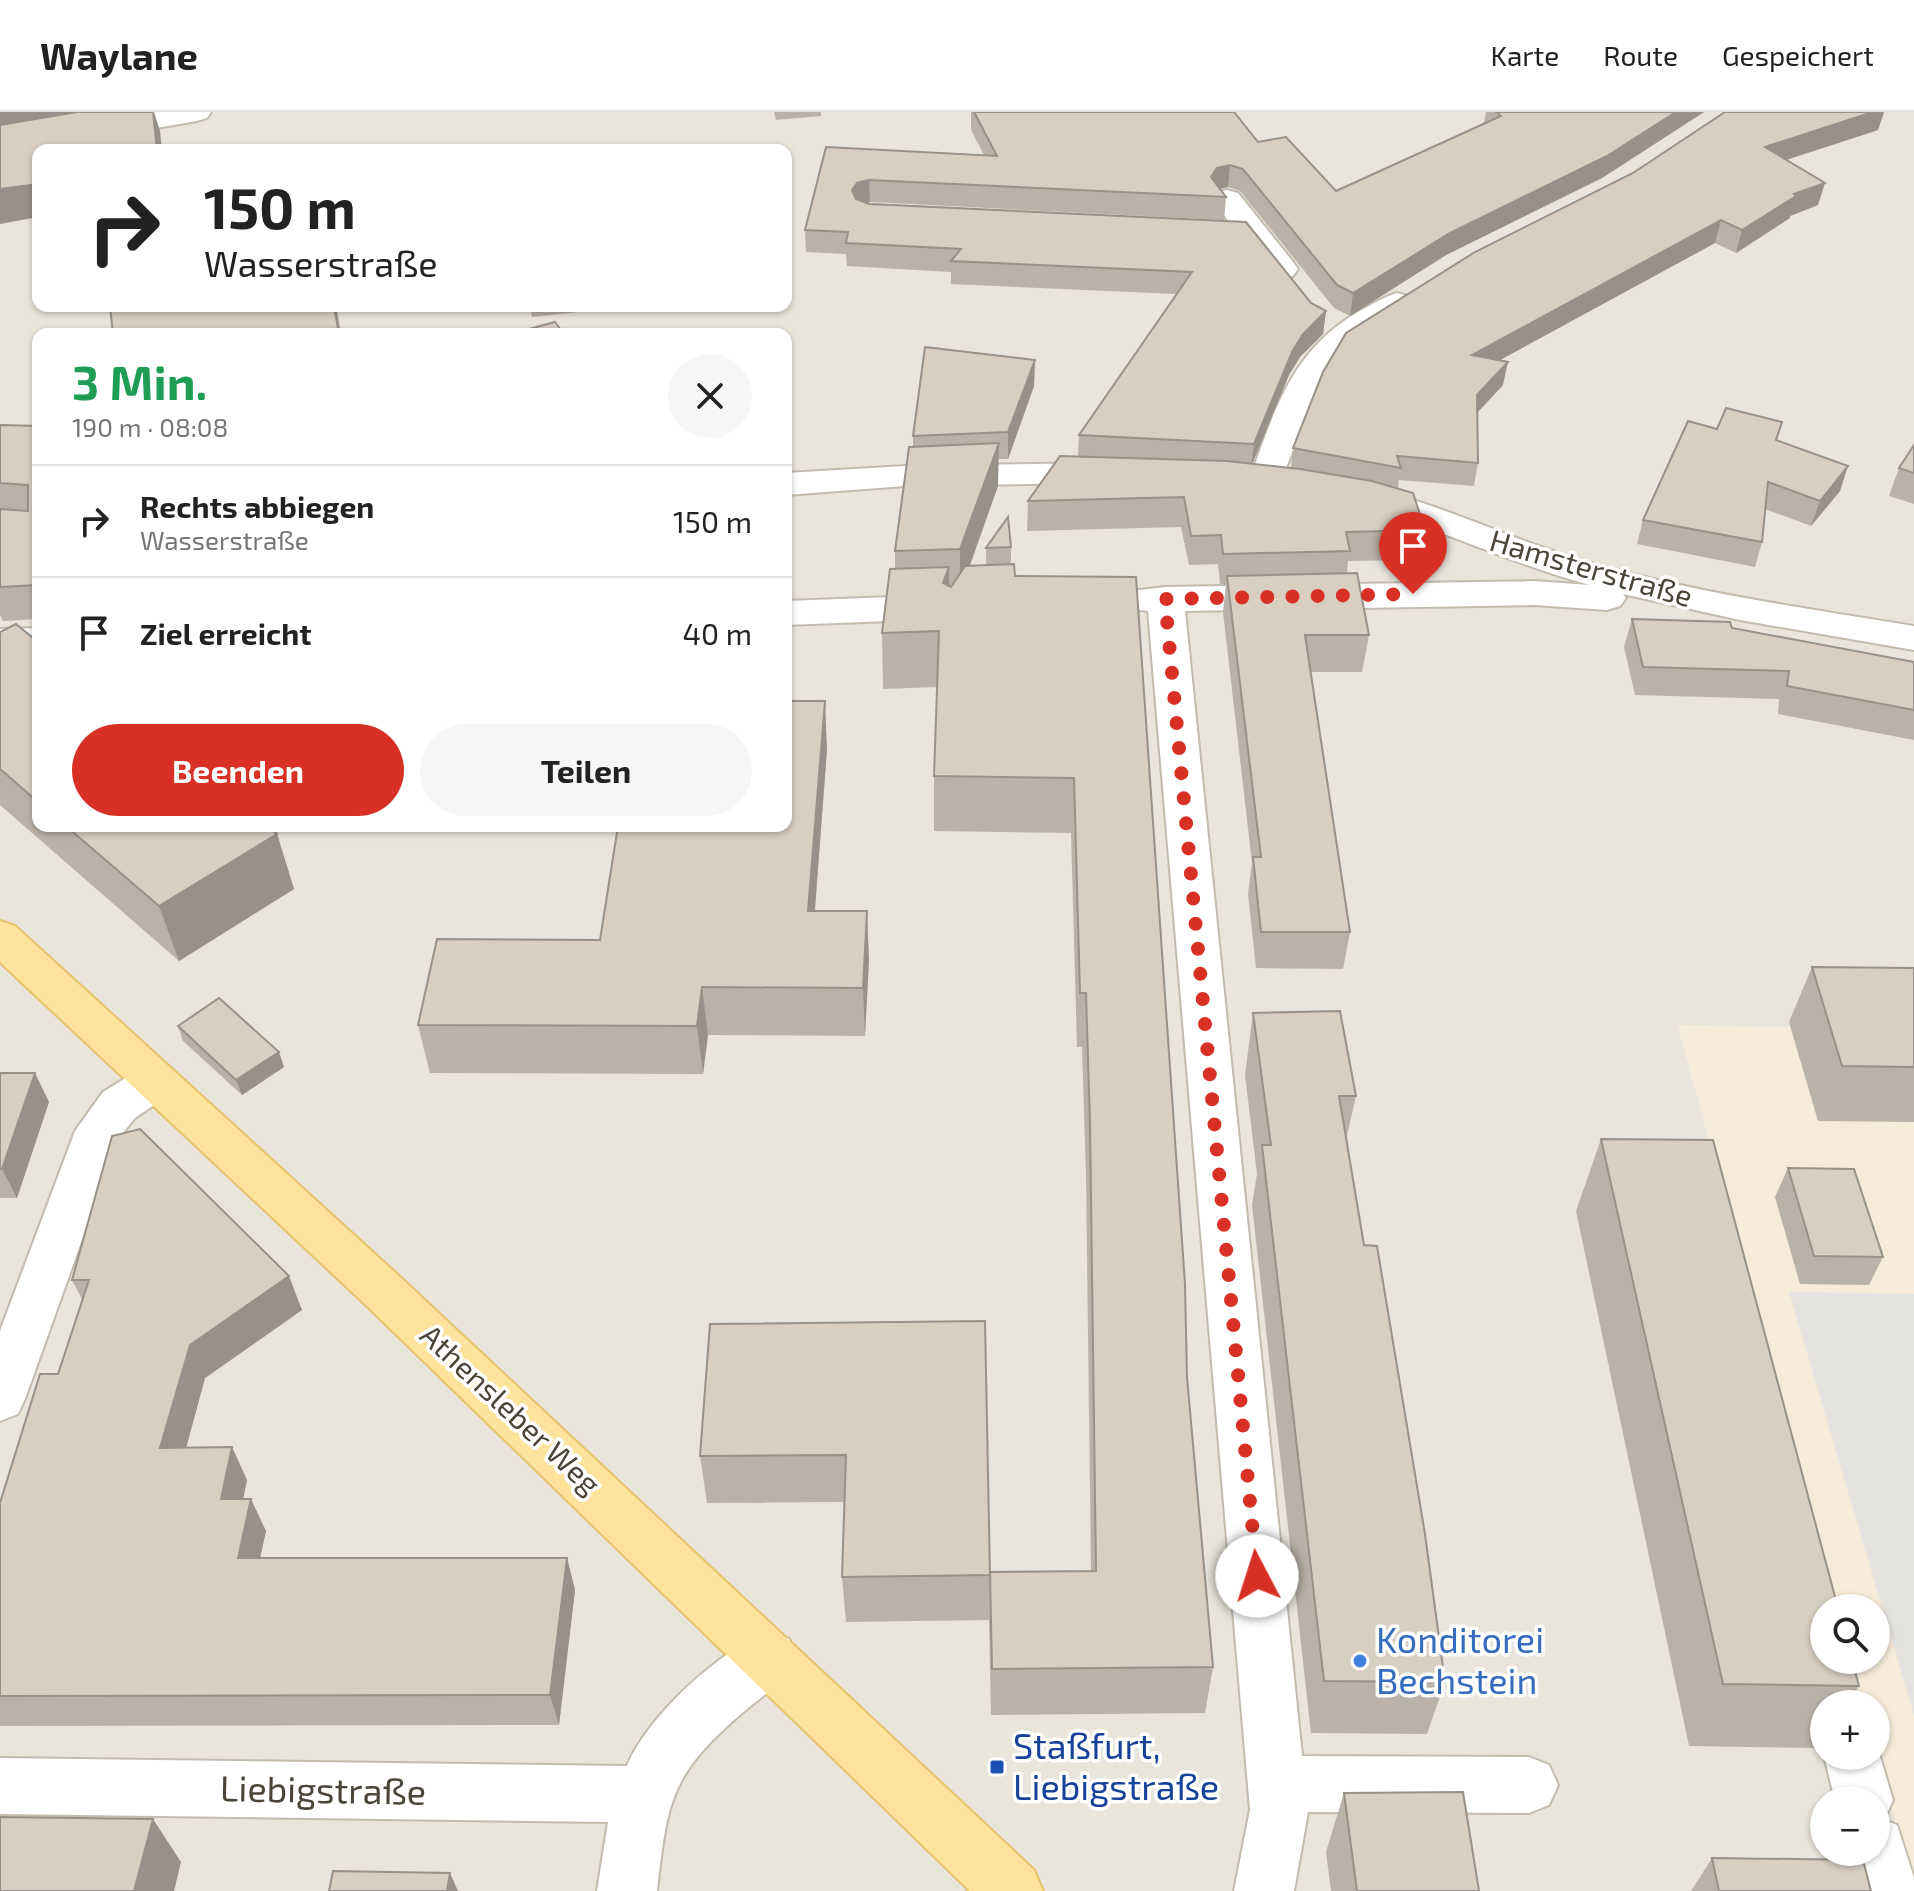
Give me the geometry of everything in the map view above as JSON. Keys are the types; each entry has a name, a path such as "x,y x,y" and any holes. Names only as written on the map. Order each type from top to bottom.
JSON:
{"main road":[{"name":"Athensleber Weg","path":"0,937 383,1291 1013,1891"}],"street":[{"path":"0,146 192,121"},
{"path":"1227,199 1311,305 1350,332 1417,290"},
{"path":"1222,232 1253,233"},
{"name":"Hamsterstraße","path":"1350,332 1329,347 1316,364 1287,423 1281,484 1374,499 1568,568 1732,608"},
{"path":"792,484 905,476 1143,475"},
{"path":"1413,594 1447,571 1448,546 1424,515"},
{"path":"1102,601 1534,593 1732,608 1914,638"},
{"path":"1165,599 1279,1810 1264,1891"},
{"path":"792,613 976,606"},
{"path":"0,641 32,640"},
{"path":"0,1399 98,1131 119,1105 156,1081"},
{"path":"627,1891 633,1846 646,1794 658,1763 683,1733 725,1692 769,1657"},
{"path":"1277,1784 1529,1785"},
{"name":"Liebigstraße","path":"0,1786 646,1794"},
{"path":"1881,1866 1888,1891"}],"shaded area":[{"path":"0,112 1914,112 1914,1029 1678,1026 1833,1594 1810,1594 1810,1674 1855,1674 1859,1690 1810,1690 1810,1770 1881,1770 1886,1786 1810,1786 1810,1866 1890,1866 1890,1802 1914,1891 0,1891"},
{"path":"1678,1025 1914,1029 1914,1889 1890,1801 1890,1786 1886,1786 1881,1770 1890,1770 1890,1690 1859,1690 1855,1674 1890,1674 1890,1594 1833,1594"},
{"path":"1789,1292 1914,1294 1914,1715 1890,1634 1890,1594 1878,1594"}],"building":[{"path":"77,112 153,112 156,144 32,144 32,185 0,189 0,125"},
{"path":"974,112 1234,112 1258,142 1286,137 1336,191 1501,116 1496,112 1676,112 1607,156 1450,233 1353,293 1337,285 1243,169 1230,165 1217,168 1211,177 1226,197 869,180 857,183 852,190 856,199 869,204 1246,222 1311,303 1326,311 1303,334 1292,352 1254,444 1079,435 1192,272 951,261 961,249 846,243 848,232 805,230 826,147 997,156"},
{"path":"1725,112 1873,112 1765,147 1825,183 1794,194 1796,196 1742,230 1721,220 1472,355 1508,362 1477,395 1478,463 1397,456 1401,468 1293,448 1323,372 1346,333 1475,252 1633,173"},
{"path":"111,312 335,312 338,328 112,328"},
{"path":"555,322 560,328 533,328"},
{"path":"925,347 1035,360 1008,432 913,436"},
{"path":"1726,408 1782,422 1776,440 1848,466 1820,501 1768,482 1762,542 1643,520 1688,421 1717,429"},
{"path":"0,425 32,426 32,585 0,587 0,509 28,511 28,485 0,483"},
{"path":"999,443 960,549 895,551 909,447"},
{"path":"1914,445 1914,473 1899,468"},
{"path":"1060,456 1227,461 1372,481 1413,493 1425,530 1346,532 1350,551 1223,554 1221,535 1191,536 1184,497 1028,501"},
{"path":"1008,517 1011,547 986,548"},
{"path":"1014,564 1015,576 1136,577 1185,1284 1187,1377 1213,1667 992,1669 990,1572 1096,1571 1090,1123 1086,993 1080,993 1074,778 934,776 939,631 882,633 890,569 949,567 943,583 951,587 965,566"},
{"path":"1357,573 1369,635 1305,635 1350,932 1261,932 1253,857 1261,857 1227,576"},
{"path":"1632,619 1730,622 1732,628 1914,662 1914,710 1787,686 1789,671 1643,667"},
{"path":"16,624 32,637 32,797 0,769 0,632"},
{"path":"792,701 825,701 808,911 867,911 863,988 702,987 697,1026 418,1025 437,939 600,940 617,832 792,832"},
{"path":"73,832 277,834 159,906"},
{"path":"1812,967 1914,968 1914,1067 1842,1066"},
{"path":"219,998 279,1052 236,1080 178,1026"},
{"path":"1340,1011 1356,1096 1339,1096 1364,1245 1377,1246 1425,1534 1445,1682 1324,1681 1262,1145 1271,1145 1253,1013"},
{"path":"0,1073 35,1073 2,1169 0,1169"},
{"path":"140,1129 289,1276 190,1345 160,1448 232,1447 221,1499 251,1499 238,1558 567,1558 550,1695 0,1696 0,1503 40,1374 58,1374 89,1280 72,1280 112,1136"},
{"path":"1601,1139 1713,1140 1834,1594 1810,1594 1810,1674 1856,1674 1859,1686 1723,1684"},
{"path":"1788,1168 1854,1169 1883,1257 1814,1256"},
{"path":"985,1321 990,1575 842,1577 846,1455 700,1456 710,1324"},
{"path":"1463,1792 1479,1891 1357,1891 1344,1793"},
{"path":"0,1817 153,1819 134,1891 0,1891"},
{"path":"1712,1858 1810,1859 1810,1866 1865,1866 1871,1891 1719,1891"},
{"path":"333,1871 450,1873 447,1891 329,1891"}],"place":[{"name":"Konditorei Bechstein","path":"1360,1661"},
{"name":"Staßfurt, Liebigstraße","path":"997,1767"}],"route":[{"path":"1257,1576 1165,599 1413,594"}]}
